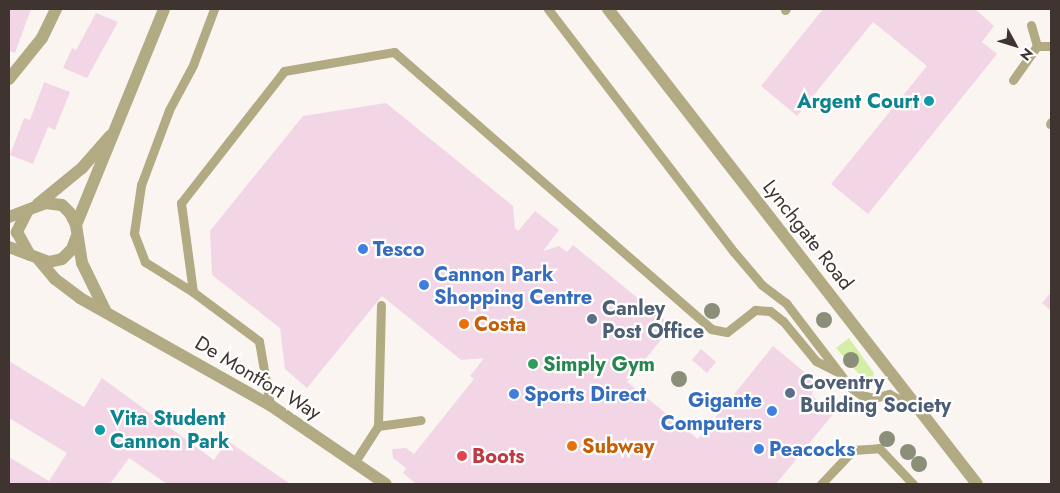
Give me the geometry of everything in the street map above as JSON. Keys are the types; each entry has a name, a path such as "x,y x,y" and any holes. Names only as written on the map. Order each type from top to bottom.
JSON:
{"street":[{"path":"9,79 42,38 56,9"},
{"path":"106,312 88,278 76,238 76,225 164,9"},
{"name":"Lynchgate Road","path":"608,9 977,484"},
{"path":"32,208 82,168 117,128"},
{"path":"9,217 32,208 62,205 76,225"},
{"name":"De Montfort Way","path":"32,208 18,232 35,258 55,279 80,298 270,405 356,460 386,484"},
{"name":"De Montfort Way","path":"9,247 35,258 62,259 72,249 76,238"}],"lane":[{"path":"214,9 193,65 169,110 141,186 134,233 144,262 193,292 259,341 270,405"},
{"path":"548,9 734,252 762,285 786,303 838,372 861,395 874,398 889,394 919,409"},
{"path":"1031,25 1037,46"},
{"path":"1037,46 1051,46"},
{"path":"1013,80 1037,46"},
{"path":"193,292 181,203 284,72 394,52 711,329 727,332 755,310 770,311 783,321 816,362 838,372"},
{"path":"356,460 378,426 381,305"},
{"path":"378,426 421,420"},
{"path":"822,484 853,450 879,448 913,484"}],"green space":[{"path":"849,338 874,373 872,382 864,380 836,348"}],"building":[{"path":"9,9 31,9 15,53 9,51"},
{"name":"Argent Court","path":"823,9 975,9 994,26 982,42 997,54 868,214 831,184 927,66 873,22 797,116 761,86"},
{"path":"96,13 118,22 87,78 63,68 72,48 76,50"},
{"path":"44,82 70,92 55,130 48,127 33,164 10,155 24,118 30,120"},
{"name":"Cannon Park Shopping Centre","path":"386,103 513,206 515,228 518,231 535,211 559,230 543,251 559,246 567,252 573,245 672,326 627,382 698,439 773,346 814,380 812,396 834,413 776,484 416,484 403,473 406,468 393,458 392,449 406,448 414,454 474,379 470,376 484,358 461,360 382,296 307,388 285,369 280,328 212,275 210,231 303,116"},
{"path":"1051,292 1051,311 1042,303"},
{"path":"701,349 716,362 707,373 692,360"},
{"name":"Vita Student Cannon Park","path":"9,361 84,407 102,378 214,460 228,441 290,484 167,484 129,458 110,484 9,484 9,457 49,481 67,453 9,418"}],"place":[{"name":"Argent Court","path":"929,101"},
{"name":"Tesco","path":"363,249"},
{"name":"Cannon Park Shopping Centre","path":"424,285"},
{"name":"Canley Post Office","path":"592,319"},
{"name":"Costa","path":"464,324"},
{"name":"Simply Gym","path":"533,364"},
{"name":"Coventry Building Society","path":"790,393"},
{"name":"Sports Direct","path":"514,394"},
{"name":"Gigante Computers","path":"772,411"},
{"name":"Vita Student Cannon Park","path":"100,430"},
{"name":"Subway","path":"572,446"},
{"name":"Peacocks","path":"759,449"},
{"name":"Boots","path":"462,456"}]}
